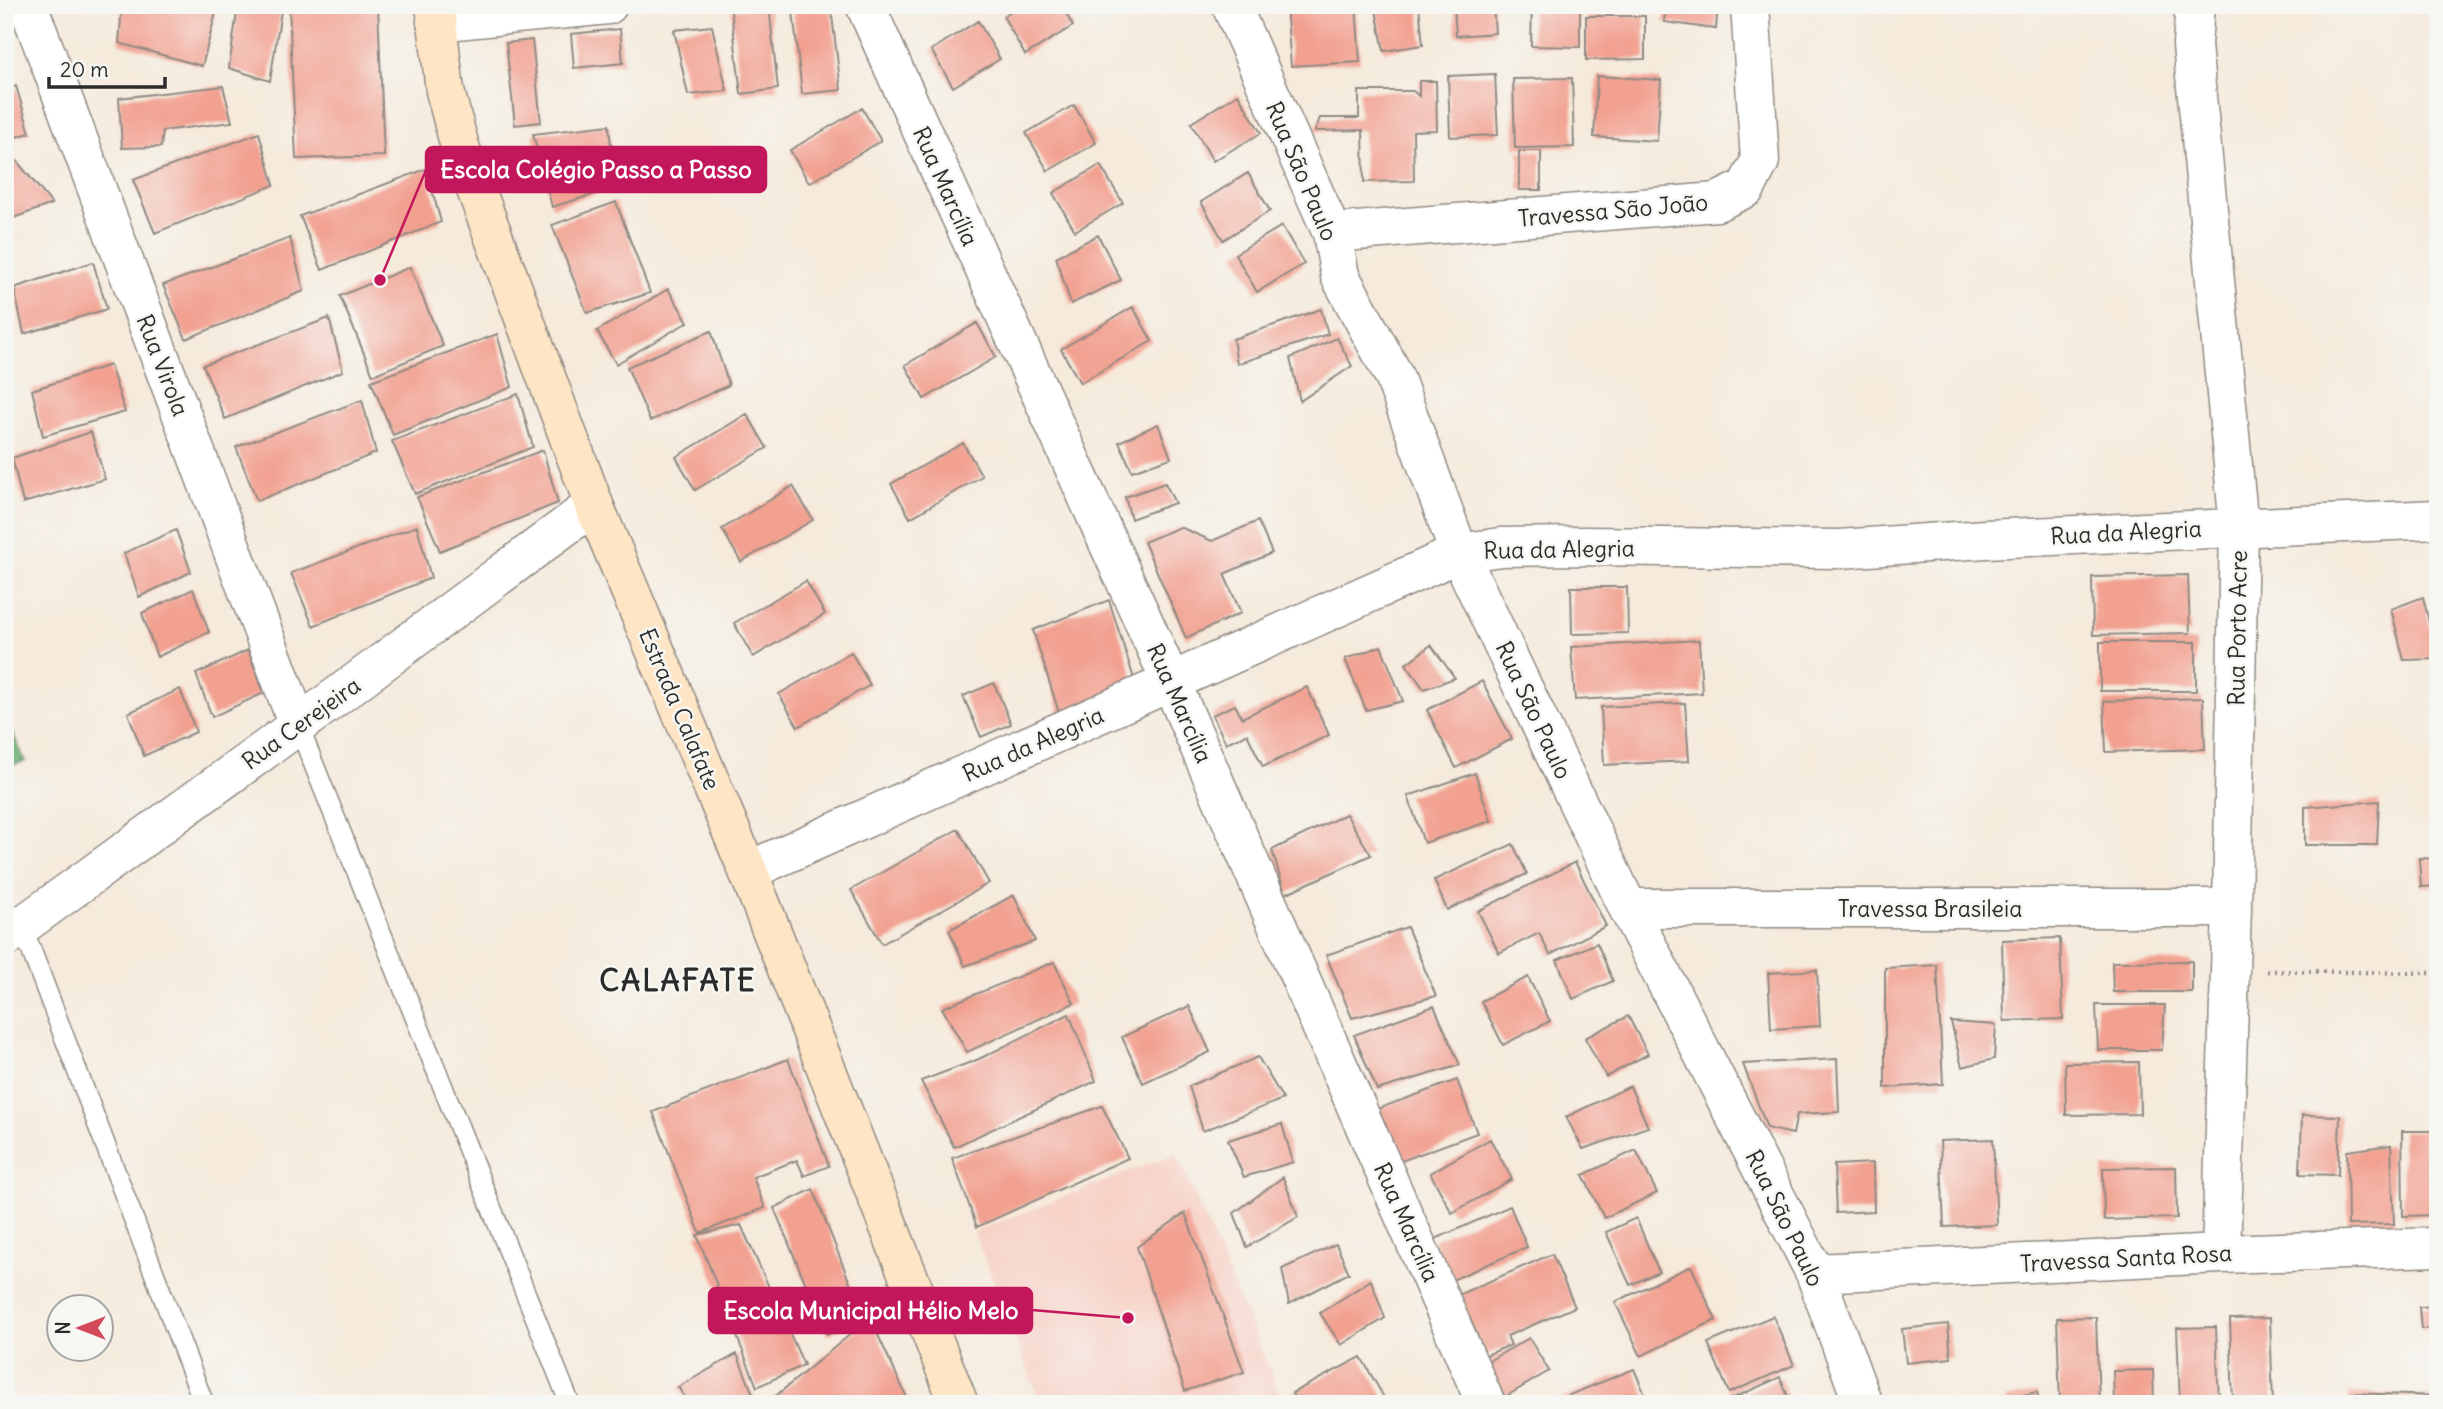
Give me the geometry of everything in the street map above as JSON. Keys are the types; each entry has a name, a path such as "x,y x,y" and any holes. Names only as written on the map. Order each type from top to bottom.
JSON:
{"street":[{"name":"Rua Virola","path":"28,5 298,725"},
{"path":"436,14 608,5"},
{"name":"Rua Marcília","path":"865,5 1171,682 1486,1404"},
{"name":"Rua São Paulo","path":"1231,5 1332,233 1340,275 1394,376 1459,552 1628,908 1815,1273 1864,1404"},
{"name":"Travessa São João","path":"1332,233 1717,202 1746,188 1760,161 1750,5"},
{"name":"Rua Porto Acre","path":"2195,5 2192,45 2239,527 2232,908 2221,1254"},
{"name":"Estrada Calafate","path":"436,14 445,91 460,147 594,505 748,871 959,1404"},
{"name":"Rua Cerejeira","path":"14,932 594,505"},
{"name":"Rua da Alegria","path":"748,871 1459,552 1501,547 1585,546 1839,549 1985,539 2438,519"},
{"name":"Travessa Brasileia","path":"1628,908 2232,908"},
{"name":"Travessa Santa Rosa","path":"1815,1273 2438,1247"}],"lane":[{"path":"298,725 570,1404"},
{"path":"14,932 204,1404"}],"path":[{"path":"2265,971 2438,973"}],"shaded area":[{"path":"1177,1153 1284,1404 1041,1404 974,1232"}],"green space":[{"path":"5,717 25,761 5,767"}],"building":[{"path":"122,5 218,5 202,66 119,43"},
{"path":"238,5 282,5 270,81 229,68"},
{"path":"289,5 378,5 384,156 296,159"},
{"path":"1021,5 1061,5 1073,26 1025,55 1003,16"},
{"path":"1286,5 1356,5 1360,62 1291,66"},
{"path":"1375,5 1419,5 1423,45 1384,51"},
{"path":"1454,5 1493,5 1495,33 1456,36"},
{"path":"1532,5 1580,5 1580,47 1531,46"},
{"path":"1666,5 1718,5 1716,29 1664,22"},
{"path":"769,6 778,89 741,94 731,10"},
{"path":"831,7 841,90 802,94 793,11"},
{"path":"1586,16 1645,16 1645,59 1586,60"},
{"path":"978,21 1000,59 953,87 931,50"},
{"path":"712,26 727,91 688,95 674,30"},
{"path":"620,29 623,63 574,68 571,34"},
{"path":"532,40 541,122 515,125 506,43"},
{"path":"1495,74 1498,135 1450,137 1448,76"},
{"path":"1597,76 1661,80 1657,141 1594,137"},
{"path":"1572,78 1574,147 1515,148 1513,79"},
{"path":"1419,81 1436,81 1437,130 1413,131 1414,181 1364,182 1363,130 1315,131 1320,118 1359,118 1359,91 1413,91 1419,96"},
{"path":"16,86 30,133 5,140 5,90"},
{"path":"223,86 232,122 163,131 161,147 122,148 119,98"},
{"path":"1238,94 1261,133 1213,161 1191,123"},
{"path":"1074,105 1096,143 1048,171 1026,133"},
{"path":"862,108 881,141 809,183 790,150"},
{"path":"609,125 615,188 552,207 533,134"},
{"path":"259,133 274,185 155,233 133,180"},
{"path":"1519,151 1541,151 1541,190 1519,190"},
{"path":"16,160 52,204 5,221 5,164"},
{"path":"1100,165 1123,203 1075,231 1053,193"},
{"path":"426,169 441,222 322,270 300,216"},
{"path":"1248,173 1270,211 1223,240 1201,202"},
{"path":"616,202 650,293 587,313 552,225"},
{"path":"1282,226 1304,264 1257,292 1235,254"},
{"path":"1098,235 1121,280 1071,304 1056,257"},
{"path":"290,238 304,291 186,339 163,285"},
{"path":"93,262 107,309 24,334 14,288"},
{"path":"410,267 443,346 373,375 340,296"},
{"path":"668,289 688,322 616,364 597,331"},
{"path":"1133,307 1152,341 1080,383 1061,349"},
{"path":"1321,309 1328,334 1237,364 1233,339"},
{"path":"329,318 343,371 225,419 203,365"},
{"path":"977,323 996,357 924,399 905,365"},
{"path":"711,331 729,385 650,421 627,367"},
{"path":"497,334 512,387 393,435 371,381"},
{"path":"1337,338 1352,366 1300,401 1290,358"},
{"path":"110,365 125,412 43,436 32,390"},
{"path":"518,394 533,447 415,494 392,441"},
{"path":"362,400 376,453 257,501 236,447"},
{"path":"747,414 767,448 695,490 676,457"},
{"path":"1158,424 1171,458 1132,471 1119,442"},
{"path":"91,432 105,479 23,503 12,458"},
{"path":"963,443 982,476 910,518 891,484"},
{"path":"543,450 558,503 440,551 417,497"},
{"path":"1165,483 1175,503 1131,519 1125,497"},
{"path":"793,486 813,520 741,562 722,529"},
{"path":"1258,521 1272,553 1224,574 1241,613 1186,638 1144,542 1180,527 1212,541"},
{"path":"417,526 431,578 313,626 291,573"},
{"path":"176,530 191,572 139,597 124,553"},
{"path":"2188,575 2190,633 2093,635 2092,577"},
{"path":"806,581 825,614 753,657 734,623"},
{"path":"1571,587 1627,587 1628,633 1572,634"},
{"path":"193,589 209,632 157,657 142,613"},
{"path":"2423,597 2438,659 2404,660 2391,609"},
{"path":"1109,600 1135,682 1061,719 1033,630"},
{"path":"1699,640 1702,693 1575,700 1571,647"},
{"path":"2100,642 2196,642 2196,691 2100,691"},
{"path":"1431,645 1455,678 1424,689 1406,664"},
{"path":"1381,646 1403,701 1366,710 1345,659"},
{"path":"248,650 264,693 212,717 196,674"},
{"path":"851,652 870,685 798,727 779,694"},
{"path":"1482,681 1512,739 1456,768 1427,710"},
{"path":"994,683 1011,724 981,737 963,696"},
{"path":"1307,687 1329,735 1263,767 1247,734 1226,743 1212,715 1235,705 1242,718"},
{"path":"180,689 196,732 144,756 128,713"},
{"path":"2203,698 2205,749 2106,752 2104,701"},
{"path":"1685,703 1689,761 1604,765 1601,707"},
{"path":"1475,773 1491,821 1424,843 1408,796"},
{"path":"2379,801 2377,845 2305,845 2305,807"},
{"path":"1346,814 1371,855 1285,894 1272,850"},
{"path":"958,829 989,883 882,944 851,890"},
{"path":"1513,844 1527,874 1447,910 1434,880"},
{"path":"2419,858 2438,859 2438,886 2421,887"},
{"path":"1575,862 1606,926 1550,955 1539,933 1499,953 1478,911"},
{"path":"1014,895 1035,941 965,966 949,930"},
{"path":"1407,927 1436,996 1352,1018 1326,955"},
{"path":"2060,938 2063,1019 2004,1021 2002,940"},
{"path":"1597,943 1613,981 1573,999 1557,960"},
{"path":"2192,961 2192,992 2113,992 2112,962"},
{"path":"1054,962 1074,1003 967,1052 942,1008"},
{"path":"1937,965 1943,1084 1885,1088 1885,968"},
{"path":"1817,970 1820,1026 1771,1029 1768,973"},
{"path":"1528,977 1550,1021 1503,1045 1481,1001"},
{"path":"2096,1005 2165,1005 2162,1050 2098,1050"},
{"path":"1189,1006 1210,1052 1143,1083 1122,1037"},
{"path":"1434,1006 1460,1065 1377,1090 1354,1035"},
{"path":"1069,1014 1096,1081 954,1147 921,1081 979,1059"},
{"path":"1628,1016 1648,1054 1606,1077 1585,1038"},
{"path":"1951,1022 1996,1025 1994,1059 1962,1067"},
{"path":"1258,1057 1283,1099 1203,1131 1189,1086"},
{"path":"788,1059 829,1166 804,1176 797,1160 753,1177 765,1208 700,1233 653,1112"},
{"path":"1837,1059 1839,1112 1797,1114 1793,1134 1767,1128 1743,1064"},
{"path":"2139,1062 2140,1114 2066,1115 2065,1063"},
{"path":"1457,1080 1477,1133 1396,1163 1377,1109"},
{"path":"1630,1086 1648,1127 1583,1149 1566,1117"},
{"path":"1102,1106 1128,1158 977,1227 952,1158"},
{"path":"2302,1115 2340,1116 2338,1175 2300,1174"},
{"path":"1282,1124 1293,1162 1244,1177 1228,1140"},
{"path":"2402,1131 2438,1131 2438,1215 2403,1216"},
{"path":"1490,1139 1512,1179 1452,1213 1430,1173"},
{"path":"1993,1139 1997,1225 1944,1227 1940,1141"},
{"path":"2391,1145 2394,1224 2348,1225 2347,1151"},
{"path":"1636,1150 1657,1193 1604,1218 1583,1175"},
{"path":"1873,1163 1874,1211 1836,1213 1834,1165"},
{"path":"2176,1167 2177,1218 2104,1220 2103,1168"},
{"path":"1283,1177 1298,1217 1247,1247 1234,1213"},
{"path":"813,1189 864,1319 827,1335 774,1208"},
{"path":"1510,1206 1527,1247 1450,1281 1433,1240"},
{"path":"1185,1213 1244,1372 1185,1391 1137,1247"},
{"path":"1636,1218 1659,1272 1630,1285 1606,1232"},
{"path":"741,1225 804,1365 757,1387 697,1235"},
{"path":"1336,1244 1349,1273 1289,1304 1282,1269"},
{"path":"1552,1254 1575,1307 1507,1336 1511,1345 1479,1358 1453,1297"},
{"path":"1691,1266 1716,1320 1641,1356 1615,1302"},
{"path":"1371,1280 1385,1318 1341,1345 1320,1313"},
{"path":"2438,1306 2438,1327 2421,1329 2419,1307"},
{"path":"1773,1316 1794,1365 1729,1393 1708,1343"},
{"path":"2096,1317 2099,1404 2060,1404 2057,1318"},
{"path":"870,1318 910,1404 766,1404"},
{"path":"2270,1318 2273,1404 2233,1404 2230,1319"},
{"path":"1948,1324 1951,1358 1906,1363 1902,1329"},
{"path":"2216,1327 2219,1404 2180,1404 2177,1328"},
{"path":"1529,1338 1549,1371 1505,1397 1485,1363"},
{"path":"737,1354 757,1404 689,1404 678,1387"},
{"path":"1361,1357 1386,1401 1380,1404 1296,1404 1292,1393"},
{"path":"1634,1369 1649,1404 1547,1404"},
{"path":"2153,1370 2154,1404 2114,1404 2113,1371"},
{"path":"1780,1377 1791,1404 1720,1404"},
{"path":"2037,1392 2040,1404 2006,1404 2005,1399"},
{"path":"2349,1393 2438,1396 2438,1404 2349,1404"}],"place":[{"name":"Escola Colégio Passo a Passo","path":"380,280"},
{"name":"Escola Municipal Hélio Melo","path":"1128,1318"}],"district":[{"name":"CALAFATE","path":"678,980"}]}
